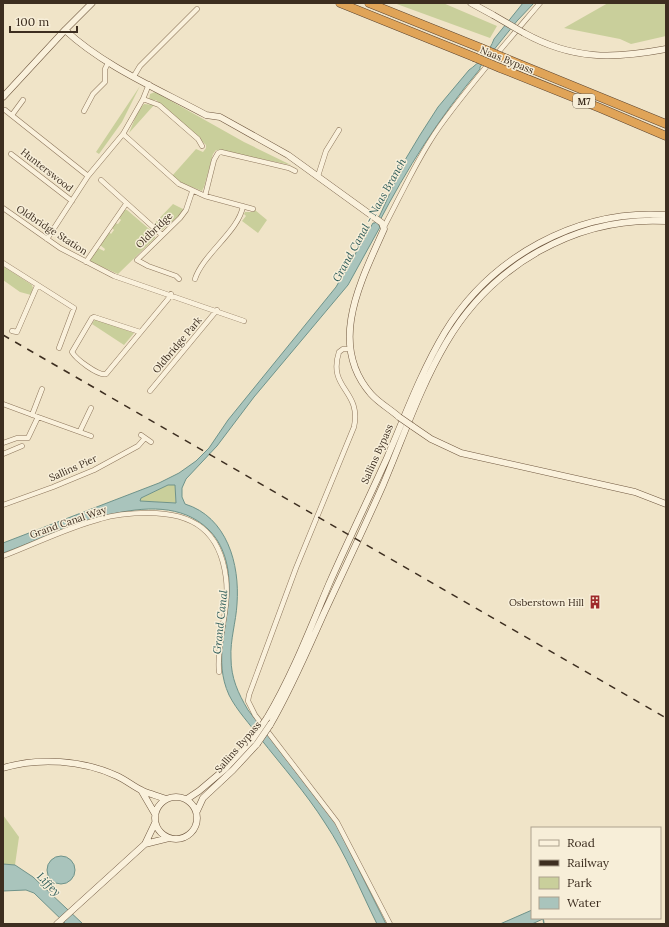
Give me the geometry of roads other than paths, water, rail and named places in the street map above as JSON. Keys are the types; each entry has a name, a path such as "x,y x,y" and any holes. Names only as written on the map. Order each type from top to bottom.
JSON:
{"highway":[{"name":"Naas Bypass","path":"340,3 600,108 666,137"},
{"name":"Naas Bypass","path":"369,3 666,123"}],"main road":[{"path":"3,97 64,30 92,3"},
{"path":"471,3 493,14 524,33 557,48 587,55 627,56 666,49"},
{"path":"64,30 88,51 108,63 206,115 220,117 288,155 383,225 357,293 350,323 349,349 363,383 378,400 399,417 431,439 461,453 635,492 666,504"},
{"name":"Sallins Bypass","path":"197,811 203,798 233,770 254,742 267,718 309,633 330,583 437,347 463,307 506,264 521,253 556,234 580,226 627,216 666,215"},
{"name":"Sallins Bypass","path":"187,799 225,769 270,725 295,677 374,504 436,361 455,329 471,307 508,271 550,245 596,228 635,222 666,222"},
{"path":"3,768 36,762 74,764 115,775 141,790 166,799"},
{"path":"141,790 155,814"},
{"path":"57,924 145,844 155,823 155,814 161,802 178,796 187,799 197,811 197,823 191,834 179,839 169,838 145,844"},
{"path":"155,823 162,834 169,838"}],"street":[{"path":"383,225 414,169 440,127 476,79 540,3"},
{"path":"134,76 140,66 197,9"},
{"path":"84,111 93,94 105,82 105,69 108,63"},
{"path":"47,239 88,176 123,134 143,99 149,84"},
{"path":"143,99 159,105 198,139 202,146"},
{"path":"12,115 23,100"},
{"path":"5,110 88,176"},
{"path":"318,176 326,151 339,130"},
{"path":"123,134 179,184 192,192 253,209"},
{"path":"205,196 214,160 218,153 221,152 289,168 295,171"},
{"name":"Hunterswood","path":"11,154 72,201"},
{"path":"101,180 162,235"},
{"name":"Oldbridge","path":"179,280 176,276 148,266 137,260 186,210 192,192"},
{"path":"86,262 126,204"},
{"path":"195,279 207,260 235,223 243,206"},
{"name":"Oldbridge Station","path":"3,208 47,239 86,262 114,276"},
{"path":"98,245 103,249"},
{"path":"133,264 137,260"},
{"path":"3,263 37,286 70,304 74,308 59,348"},
{"name":"Oldbridge Park","path":"114,276 171,294 244,321"},
{"path":"12,331 17,332 37,286"},
{"path":"140,332 94,317 72,352 75,357 103,375 140,332 171,294"},
{"name":"Oldbridge Park","path":"150,391 217,310"},
{"path":"349,349 343,349 339,352 336,370 337,378 356,411 354,427 296,568 249,695 248,702 255,715 337,822 390,924"},
{"path":"32,414 42,389"},
{"path":"3,404 91,436"},
{"path":"80,431 91,408"},
{"path":"10,451 4,443 17,438 28,438 38,417"},
{"name":"Sallins Pier","path":"3,505 94,470 138,446 143,437 151,442"},
{"path":"3,454 22,446"},
{"name":"Grand Canal Way","path":"3,556 77,526 116,515 157,513 175,515 196,523 206,530 217,545 227,580 218,652 218,672"}],"water":[{"path":"523,3 534,3 517,21 480,67 424,144 378,224 380,227 348,285 254,397 217,446 186,479 182,488 182,497 185,504 199,510 211,519 221,531 233,558 237,589 236,611 231,644 231,665 238,691 248,710 336,824 386,924 377,924 333,835 302,790 240,712 229,695 224,682 222,656 229,582 225,557 214,535 208,529 187,515 162,509 135,510 78,524 3,553 3,543 159,483 179,473 196,461 209,448 228,420 336,287 373,223 375,223 380,215 405,160 420,135 438,107 469,70 484,56 494,39","holes":["168,485 175,485 176,503 140,501 141,498"]},
{"path":"61,856 67,857 71,860 74,864 74,876 71,880 67,883 61,884 55,883 51,880 48,876 47,870 48,864 51,860 55,857"},
{"path":"3,864 15,865 33,877 83,924 66,924 34,893 26,890 3,891"},
{"path":"531,910 531,919 543,919 532,924 500,924"}],"waterway":[{"path":"543,919 544,924"}],"railway":[{"path":"3,335 666,718"}],"place":[{"name":"Osberstown Hill","path":"595,602"}],"water label":[{"name":"Grand Canal - Naas Branch","path":"369,220"},
{"name":"Grand Canal","path":"220,622"},
{"name":"Liffey","path":"49,884"}]}
